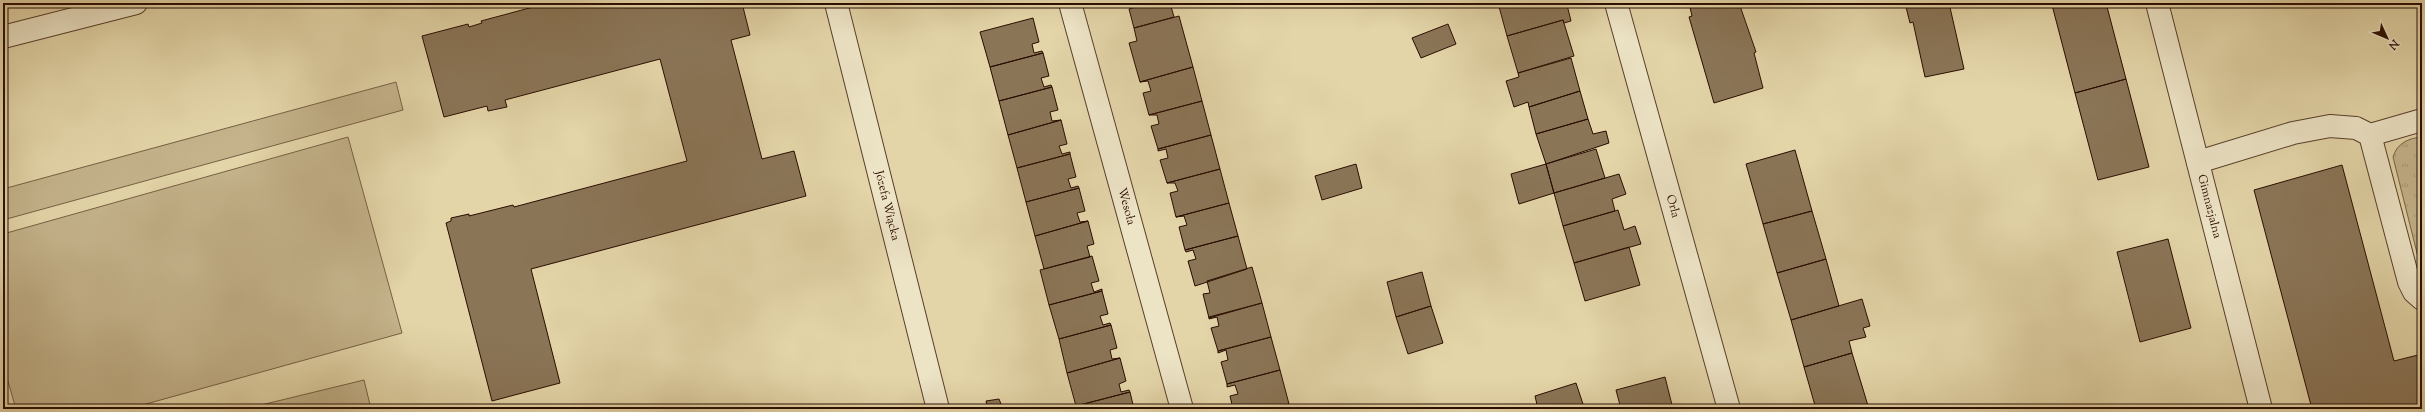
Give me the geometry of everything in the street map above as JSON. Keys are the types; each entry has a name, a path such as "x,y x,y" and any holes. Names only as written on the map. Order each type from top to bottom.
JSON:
{"street":[{"path":"3,38 136,3"},
{"name":"Józefa Wiącka","path":"836,3 938,409"},
{"name":"Wesoła","path":"1070,3 1182,409"},
{"name":"Orla","path":"1616,3 1729,409"},
{"name":"Gimnazjalna","path":"2157,3 2261,409"},
{"path":"2198,162 2293,133 2330,126 2356,128 2370,135 2422,120"},
{"path":"2370,135 2409,282 2414,292 2422,299"}],"green space":[{"path":"396,82 403,110 3,220 3,189"},
{"path":"348,137 402,333 128,409 16,409 3,364 3,234"},
{"path":"2422,137 2422,273 2393,157 2397,148 2404,142"},
{"path":"364,380 371,409 258,409 257,406"}],"building":[{"path":"548,3 742,3 750,35 731,40 762,159 794,151 806,196 531,269 560,383 492,401 446,223 451,221 451,218 469,214 469,216 513,205 514,207 687,161 660,59 505,100 507,107 488,111 487,106 444,117 422,36 468,24 469,27 482,23 481,21"},
{"path":"1150,3 1170,3 1174,17 1134,28 1129,9"},
{"path":"1498,3 1558,3 1559,6 1567,5 1571,21 1564,23 1563,20 1507,36"},
{"path":"1689,3 1739,3 1756,52 1754,53 1763,88 1714,103 1689,17 1692,16"},
{"path":"1905,3 1949,3 1964,69 1925,77 1913,22 1910,23"},
{"path":"2059,3 2106,3 2126,79 2075,93 2052,5"},
{"path":"1179,16 1193,67 1140,82 1129,43 1137,41 1134,28"},
{"path":"1033,18 1039,42 1032,44 1034,53 1042,51 1043,53 990,67 980,32"},
{"path":"1563,20 1574,56 1518,73 1507,36"},
{"path":"1448,24 1456,44 1421,58 1412,38"},
{"path":"1043,53 1049,76 1041,78 1044,87 1051,85 1052,87 999,101 990,67"},
{"path":"1571,58 1580,91 1529,107 1528,102 1514,107 1506,81 1519,77 1518,73"},
{"path":"1193,67 1202,101 1149,115 1143,93 1151,91 1148,81 1140,82"},
{"path":"2126,79 2149,167 2098,180 2075,93"},
{"path":"1052,87 1058,110 1050,112 1052,121 1061,120 1008,135 999,101"},
{"path":"1580,91 1588,119 1536,134 1529,107"},
{"path":"1202,101 1211,135 1158,149 1151,126 1159,124 1157,115 1149,115"},
{"path":"1588,119 1593,134 1606,131 1609,143 1546,164 1536,134"},
{"path":"1061,120 1067,144 1059,146 1062,154 1070,152 1070,154 1017,168 1008,135"},
{"path":"1211,135 1220,169 1167,183 1160,160 1168,158 1166,149 1158,151 1158,149"},
{"path":"1596,149 1605,178 1554,193 1546,164"},
{"path":"1795,150 1812,211 1763,224 1746,164"},
{"path":"1070,154 1076,177 1068,179 1071,188 1078,186 1079,188 1026,202 1017,168"},
{"path":"1356,164 1362,188 1322,200 1315,176"},
{"path":"1546,164 1554,193 1519,204 1511,174"},
{"path":"2342,165 2394,361 2422,354 2422,409 2312,409 2254,190"},
{"path":"1220,169 1229,203 1176,217 1170,193 1178,191 1175,183 1167,183"},
{"path":"1619,174 1626,194 1612,199 1615,211 1563,226 1554,193"},
{"path":"1079,188 1085,211 1077,213 1080,222 1088,221 1035,236 1026,202"},
{"path":"1229,203 1238,236 1185,250 1179,227 1187,225 1184,216 1176,217"},
{"path":"1618,210 1624,230 1635,226 1641,244 1574,263 1563,226"},
{"path":"1812,211 1826,259 1777,273 1763,224"},
{"path":"1088,221 1094,244 1087,246 1090,257 1044,269 1035,236"},
{"path":"1238,236 1247,269 1195,286 1188,261 1196,259 1193,250 1186,252 1185,250"},
{"path":"2168,239 2191,328 2140,342 2117,252"},
{"path":"1629,247 1640,285 1585,301 1574,263"},
{"path":"1092,256 1099,281 1091,283 1094,292 1102,289 1102,291 1049,305 1040,270"},
{"path":"1826,259 1839,306 1791,320 1777,273"},
{"path":"1252,267 1262,303 1209,318 1203,294 1210,293 1207,281"},
{"path":"1422,272 1431,306 1396,317 1387,282"},
{"path":"1102,291 1108,314 1100,316 1103,325 1110,323 1111,325 1059,339 1049,305"},
{"path":"1862,299 1870,326 1863,328 1866,337 1849,341 1852,353 1804,367 1791,320"},
{"path":"1262,303 1271,337 1218,351 1211,328 1219,326 1217,317 1209,319 1209,317"},
{"path":"1431,306 1443,343 1408,354 1396,317"},
{"path":"1111,325 1117,348 1110,350 1112,359 1120,358 1067,373 1059,339"},
{"path":"1271,337 1280,370 1227,384 1221,362 1228,360 1226,350 1218,353 1218,351"},
{"path":"1852,353 1869,409 1816,409 1804,367"},
{"path":"1120,358 1126,381 1119,384 1121,392 1129,390 1130,392 1076,406 1067,373"},
{"path":"1280,370 1289,404 1270,409 1233,409 1230,396 1238,394 1235,385 1227,387 1227,384"},
{"path":"1665,377 1673,409 1621,409 1616,390"},
{"path":"1576,383 1583,404 1567,409 1538,409 1535,396"},
{"path":"1130,392 1134,409 1077,409 1076,406"},
{"path":"999,399 1003,409 988,409 986,401"},
{"path":"1289,404 1290,409 1270,409"}]}
